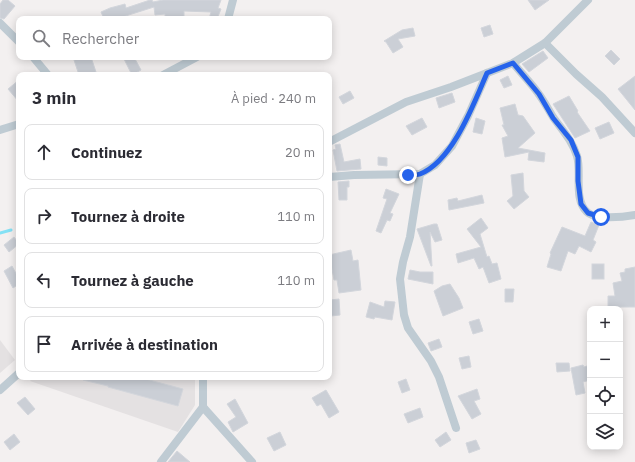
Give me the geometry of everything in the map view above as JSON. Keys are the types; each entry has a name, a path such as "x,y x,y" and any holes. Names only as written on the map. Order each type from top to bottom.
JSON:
{"street":[{"path":"229,16 233,0"},
{"path":"332,140 406,102 513,63 545,43 588,0"},
{"path":"0,22 16,39"},
{"path":"545,43 602,97 635,133"},
{"path":"36,60 46,72"},
{"path":"176,72 193,60"},
{"path":"513,63 539,94 553,118 571,140 578,157 578,181 581,204 588,213 601,217 626,217 635,215"},
{"path":"332,177 420,174 435,165 452,146 468,116 487,73"},
{"path":"0,130 16,125"},
{"path":"420,174 410,237 400,279 404,315 408,328 431,361 440,377 456,428"},
{"path":"0,390 16,376"},
{"path":"203,380 204,407 252,462"},
{"path":"161,462 204,407"}],"shaded area":[{"path":"0,340 15,360 0,373"},
{"path":"195,380 195,405 178,432 30,381"}],"building":[{"path":"3,0 8,0 15,6 4,19 0,18 0,4"},
{"path":"150,0 153,2 163,0 221,0 218,8 221,9 218,16 210,16 211,12 184,11 184,16 165,16 165,14 155,15 154,7 126,16 103,16 101,12 125,4 126,8"},
{"path":"528,0 549,0 535,10"},
{"path":"490,25 493,34 484,37 481,28"},
{"path":"413,28 415,36 398,39 403,47 393,53 384,41 402,30"},
{"path":"611,50 620,59 614,65 605,56"},
{"path":"543,51 548,58 529,72 522,64"},
{"path":"74,60 92,60 96,72 78,72"},
{"path":"124,60 136,60 141,70 137,72 130,72"},
{"path":"508,76 512,85 504,88 500,80"},
{"path":"635,76 635,110 618,89"},
{"path":"16,82 16,98 8,89"},
{"path":"350,91 354,98 343,104 339,97"},
{"path":"452,93 455,102 439,108 436,98"},
{"path":"569,96 578,111 577,112 590,131 575,138 553,104"},
{"path":"515,104 518,115 523,116 535,133 518,148 545,153 544,162 528,160 529,152 505,157 502,138 508,136 502,125 504,125 500,108"},
{"path":"422,118 427,127 412,135 406,126"},
{"path":"476,118 485,121 482,134 473,132"},
{"path":"609,122 614,133 600,139 595,128"},
{"path":"340,144 344,162 360,159 361,169 337,171 333,150 336,149 335,145"},
{"path":"378,157 387,158 387,166 378,165"},
{"path":"523,173 524,191 529,197 514,209 507,201 513,196 511,175"},
{"path":"349,181 349,187 347,187 347,200 339,200 338,182"},
{"path":"386,189 399,194 390,213 393,214 390,221 387,220 381,233 376,231 387,199 383,198"},
{"path":"482,195 484,203 449,210 448,200 457,198 458,201"},
{"path":"481,218 488,228 480,234 487,257 489,256 492,264 497,263 501,279 489,283 483,267 479,269 474,258 458,263 456,254 481,247 467,229"},
{"path":"591,222 599,225 593,240 596,242 591,252 579,246 575,254 568,251 561,271 547,267 550,253 562,227 585,236"},
{"path":"437,224 442,240 435,242 430,232 431,266 417,229"},
{"path":"14,237 16,240 16,246 9,252 4,245"},
{"path":"351,250 353,261 358,260 361,290 339,293 337,280 334,280 332,269 332,254"},
{"path":"592,264 604,264 604,279 592,279"},
{"path":"12,266 16,273 16,286 13,288 4,271"},
{"path":"635,267 635,307 608,306 608,296 615,296 613,283 622,281 620,273 625,272 625,269"},
{"path":"410,270 433,272 433,284 408,279"},
{"path":"450,284 459,298 463,308 443,316 434,291 442,286"},
{"path":"505,289 514,289 513,302 505,302"},
{"path":"339,299 340,315 332,316 332,300"},
{"path":"385,301 395,302 392,320 366,317 370,302 384,307"},
{"path":"479,319 483,331 473,334 469,322"},
{"path":"439,339 442,347 431,351 428,343"},
{"path":"469,356 471,367 462,369 459,358"},
{"path":"556,363 569,363 570,371 557,372"},
{"path":"583,365 584,367 587,366 587,381 583,382 585,393 576,395 571,368"},
{"path":"406,379 410,390 402,393 398,382"},
{"path":"83,380 149,380 183,389 178,406"},
{"path":"477,389 480,399 474,401 481,414 472,419 458,396"},
{"path":"326,390 339,412 329,418 321,404 317,406 312,398"},
{"path":"25,397 35,409 28,415 17,403"},
{"path":"235,399 248,423 233,432 228,422 236,417 227,404"},
{"path":"420,408 423,417 408,423 404,414"},
{"path":"280,432 286,445 274,451 267,438"},
{"path":"446,432 451,440 440,447 435,440"},
{"path":"14,434 20,442 10,450 4,442"},
{"path":"476,440 480,449 469,453 466,443"},
{"path":"177,451 190,462 168,462"}],"waterway":[{"path":"0,233 11,230"}],"route":[{"path":"408,175 420,174 435,165 452,146 468,116 487,73 513,63 539,94 553,118 571,140 578,157 578,181 581,204 588,213 601,217"}]}
